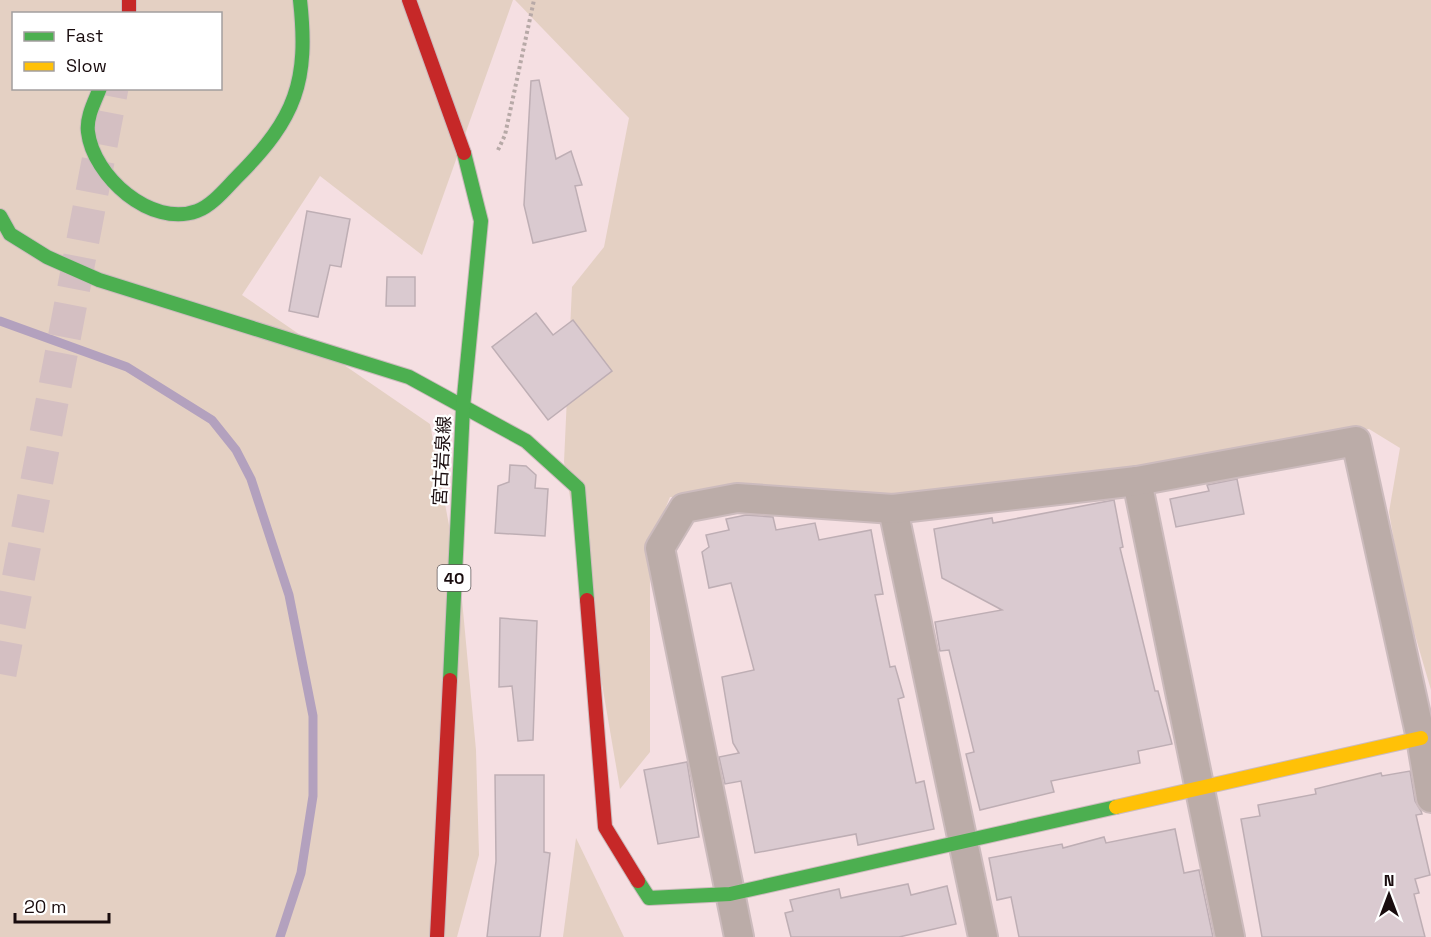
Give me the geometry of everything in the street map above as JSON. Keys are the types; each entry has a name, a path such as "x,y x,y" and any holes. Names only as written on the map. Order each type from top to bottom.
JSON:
{"street":[{"path":"99,90 88,132 101,165 125,194 164,214 197,211 232,182 272,141 292,108 301,82 305,48 300,0"},
{"name":"宮古岩泉線","path":"409,0 461,139 481,221 463,407 437,937"},
{"path":"0,216 10,234 38,252 99,280 409,377 526,441 578,488 605,827 649,898 730,894 964,839 1421,738"},
{"path":"739,937 660,548 684,508 736,498 892,509 1137,481 1356,441 1421,738 1431,798"},
{"path":"1137,481 1230,937"},
{"path":"892,509 983,937"}],"path":[{"path":"496,156 504,135 534,0"}],"shaded area":[{"path":"0,0 513,0 422,255 320,176 242,295 430,424 461,589 476,750 479,855 457,937 0,937"},
{"path":"515,0 1431,0 1431,690 1403,594 1389,512 1400,448 1369,429 1212,458 1086,472 957,491 864,496 670,497 650,546 650,752 620,789 564,462 572,287 604,247 629,118"},
{"path":"576,838 624,937 563,937"}],"building":[{"path":"539,80 556,159 571,151 582,185 575,186 586,231 533,243 524,205 531,81"},
{"path":"307,211 350,219 341,267 330,265 318,317 289,311"},
{"path":"387,277 415,277 415,306 386,306"},
{"path":"536,313 553,335 573,320 612,371 548,420 492,347"},
{"path":"510,465 526,466 536,475 535,488 548,489 545,536 495,533 498,486 509,482"},
{"path":"1237,479 1244,514 1176,527 1170,499 1209,491 1207,485"},
{"path":"1114,500 1123,547 1120,548 1155,691 1158,691 1172,744 1138,751 1140,763 1051,781 1054,792 980,810 966,754 974,752 949,650 940,651 935,622 1002,610 942,578 934,529 992,518 993,523"},
{"path":"746,515 773,517 776,530 815,523 819,540 871,530 883,594 875,595 890,667 895,666 904,697 898,699 916,783 924,781 934,829 858,845 856,834 755,853 741,781 725,784 719,757 739,753 733,743 722,677 754,670 731,583 709,588 702,552 709,547 706,535 729,530 726,519"},
{"path":"500,618 537,621 533,740 518,741 512,686 499,687"},
{"path":"687,762 699,837 658,844 644,770"},
{"path":"1410,771 1415,801 1422,814 1416,815 1430,875 1415,879 1419,893 1414,894 1425,937 1262,937 1241,819 1260,816 1258,805 1316,794 1315,789 1381,773 1382,776"},
{"path":"495,775 544,775 544,852 550,853 540,937 487,937 496,861"},
{"path":"1175,829 1184,873 1199,870 1213,937 1019,937 1011,897 997,900 989,858 1062,844 1063,848 1104,837 1106,843"},
{"path":"908,884 911,895 947,886 956,924 899,937 791,937 785,913 793,911 790,900 839,889 841,898"}],"waterway":[{"path":"0,321 127,367 212,420 236,450 251,479 289,595 313,716 313,796 301,873 280,937"}],"tunnel":[{"path":"0,674 112,90"}],"traffic: fast":[{"path":"99,90 90,115 88,132 92,149 113,181 144,205 161,212 179,214 197,211 209,205 258,155 285,116 300,76 302,54 300,0"},
{"path":"450,680 463,407 481,221 464,153"},
{"path":"0,216 10,234 47,257 99,280 409,377 526,441 578,488 587,600"},
{"path":"638,881 649,898 730,894 1116,807"}],"traffic: slow":[{"path":"1116,807 1421,738"}],"traffic: jam":[{"path":"129,0 129,12"},
{"path":"409,0 464,153"},
{"path":"587,600 605,827 638,881"},
{"path":"437,937 450,680"}]}
